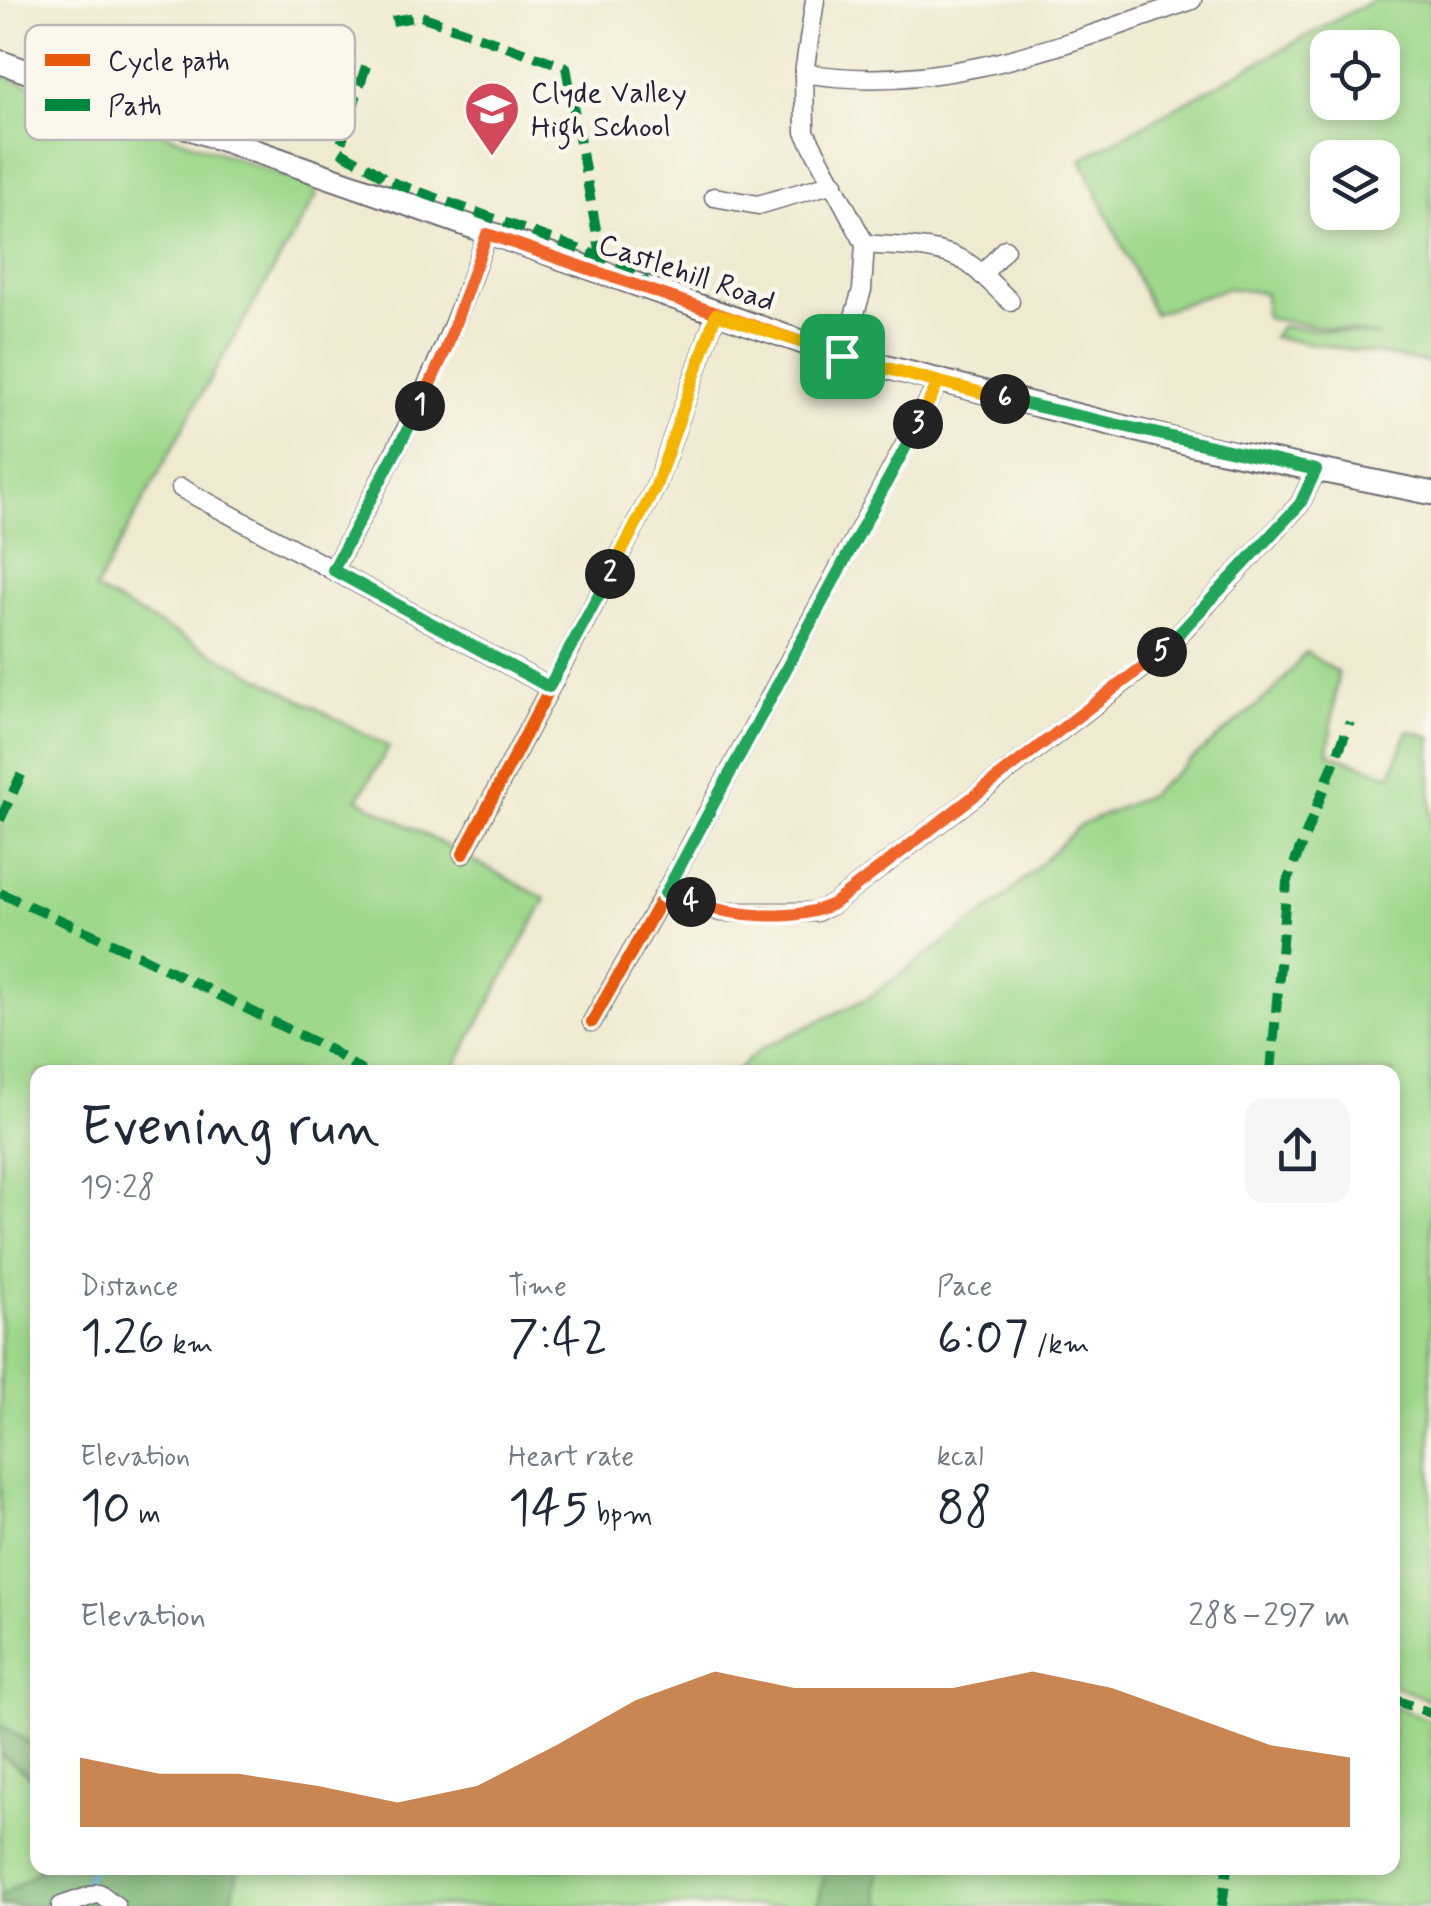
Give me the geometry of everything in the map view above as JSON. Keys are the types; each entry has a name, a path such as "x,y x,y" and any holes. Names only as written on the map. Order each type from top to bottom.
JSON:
{"main road":[{"name":"Castlehill Road","path":"0,62 25,71"},
{"name":"Castlehill Road","path":"221,140 842,356 938,383 1431,493"}],"street":[{"path":"815,0 804,73 805,132 866,244 862,290 842,356"},
{"path":"804,73 871,81 976,69 1192,0"},
{"path":"714,197 758,204 834,183"},
{"path":"333,570 408,432 446,349 487,234"},
{"path":"866,244 936,251 958,258 1010,301"},
{"path":"982,275 1005,249"},
{"path":"463,854 656,486 716,314"},
{"path":"592,1022 665,894 938,383"},
{"path":"665,894 721,912 816,912 833,904 1158,656 1300,504 1316,470"},
{"path":"181,488 549,687"},
{"path":"61,1906 99,1893 116,1906"}],"green space":[{"path":"1373,0 1431,0 1431,363 1273,337 1281,326 1379,336 1265,318 1265,293 1227,288 1154,314 1081,159 1310,34 1310,120 1400,120 1400,30 1318,30"},
{"path":"0,74 25,83 25,140 184,140 312,186 317,195 206,386 95,590 389,747 358,799 546,899 456,1065 30,1065 30,1875 824,1875 818,1906 0,1906"},
{"path":"1306,652 1338,673 1328,753 1391,775 1408,730 1431,737 1431,1701 1400,1689 1400,1065 742,1065 762,1048 868,998 999,903 1079,826 1149,795 1274,691"},
{"path":"1400,1709 1431,1720 1431,1906 883,1906 877,1890 878,1875 1400,1875"},
{"path":"0,1724 30,1743 30,1776 0,1754"},
{"path":"33,1875 237,1875 231,1906 0,1906 0,1897"},
{"path":"824,1875 878,1875 877,1890 883,1906 818,1906"}],"waterway":[{"path":"80,1892 88,1875"}],"marked path":[{"path":"392,21 421,16 566,67 601,256"},
{"path":"355,100 366,66"},
{"path":"342,140 339,150 386,180 640,271 649,291"},
{"path":"1272,1065 1287,882 1350,722"},
{"path":"0,820 22,773"},
{"path":"0,893 132,952 332,1051 353,1065"},
{"path":"1400,1702 1431,1713"},
{"path":"1222,1906 1226,1875"}],"cycle path":[{"path":"463,854 656,486 716,314"},
{"path":"592,1022 938,383"},
{"path":"665,893 721,912 816,912 833,904 1159,656 1300,504 1316,470"}],"place":[{"name":"Clyde Valley High School","path":"492,158"}],"route":[{"path":"842,356 487,234 446,349 408,432 333,570 549,687 656,486 716,314 842,356 938,383 665,894 721,912 816,912 833,904 1158,656 1300,504 1316,470 1195,445 842,356"}]}
